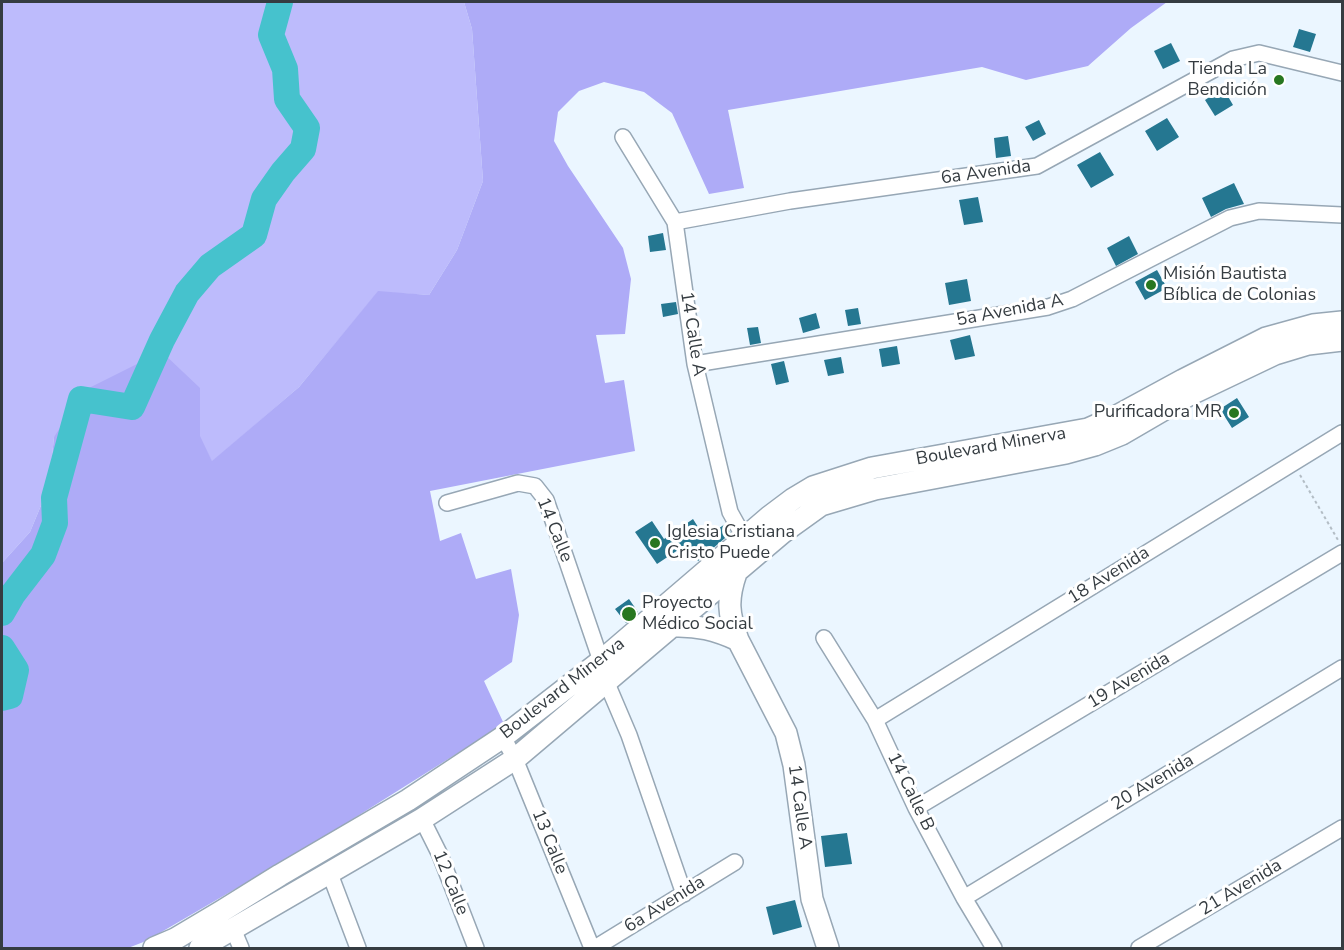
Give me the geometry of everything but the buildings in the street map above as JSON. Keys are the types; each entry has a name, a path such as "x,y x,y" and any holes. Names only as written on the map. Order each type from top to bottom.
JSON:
{"street":[{"name":"6a Avenida","path":"675,222 790,201 1038,166 1233,59 1259,53 1342,73"},
{"name":"14 Calle A","path":"623,137 675,222 695,364 730,512 745,539"},
{"name":"5a Avenida A","path":"695,364 1048,307 1072,299 1230,218 1258,211 1342,215"},
{"name":"Boulevard Minerva","path":"200,948 237,939 331,873 422,819 515,759 556,724 603,671 745,539 793,499 813,487 872,468 1088,429 1266,338 1313,325 1342,322"},
{"name":"Boulevard Minerva","path":"154,948 184,933 408,800 673,626 782,533 821,505 875,489 1066,453 1095,445 1122,434 1189,395 1275,354 1308,344 1342,340"},
{"name":"18 Avenida","path":"875,720 1342,433"},
{"name":"14 Calle","path":"447,503 518,483 535,486 546,500 603,671 629,735 684,894"},
{"name":"19 Avenida","path":"916,808 1342,553"},
{"name":"14 Calle A","path":"736,573 730,590 731,624 786,733 794,765 812,898 828,948"},
{"path":"673,626 706,628 738,640"},
{"name":"14 Calle B","path":"824,638 875,720 916,808 964,898 994,948"},
{"name":"20 Avenida","path":"964,898 1342,668"},
{"name":"13 Calle","path":"503,737 515,759 594,948"},
{"name":"12 Calle","path":"422,819 440,855 476,948"},
{"name":"21 Avenida","path":"1138,948 1342,828"},
{"path":"331,846 328,853 334,865 331,873 358,948"},
{"path":"311,858 317,860 323,871 331,873"},
{"name":"6a Avenida","path":"594,948 735,862"}],"path":[{"path":"1293,464 1342,548"}],"shaded area":[{"path":"2,2 464,2 472,29 483,181 457,250 429,295 378,292 299,387 212,462 199,436 200,388 54,437 49,486 30,532 2,563"},
{"path":"464,2 1167,2 1131,28 1088,66 1026,80 982,67 728,110 744,188 709,194 672,113 644,92 604,82 579,91 558,112 554,141 623,248 631,279 625,334 596,335 605,383 624,380 635,451 430,491 440,541 461,533 476,579 511,569 519,615 512,662 484,681 504,724 321,839 146,941 128,948 2,948 2,563 30,532 49,486 54,437 85,390 145,360 164,354 200,388 200,436 212,461 299,387 378,291 429,295 457,250 483,181 472,29"}],"waterway":[{"path":"2,613 13,594 43,555 55,523 54,498 81,399 132,407 162,340 187,293 210,266 254,235 264,199 303,149 307,128 287,99 285,69 271,35 280,2"},
{"path":"2,648 16,670 10,696 2,698"}],"place":[{"name":"Tienda La Bendición","path":"1279,80"},
{"name":"Misión Bautista Bíblica de Colonias","path":"1151,285"},
{"name":"Purificadora MR","path":"1234,413"},
{"name":"Iglesia Cristiana Cristo Puede","path":"655,543"},
{"name":"Proyecto Médico Social","path":"629,614"}]}
